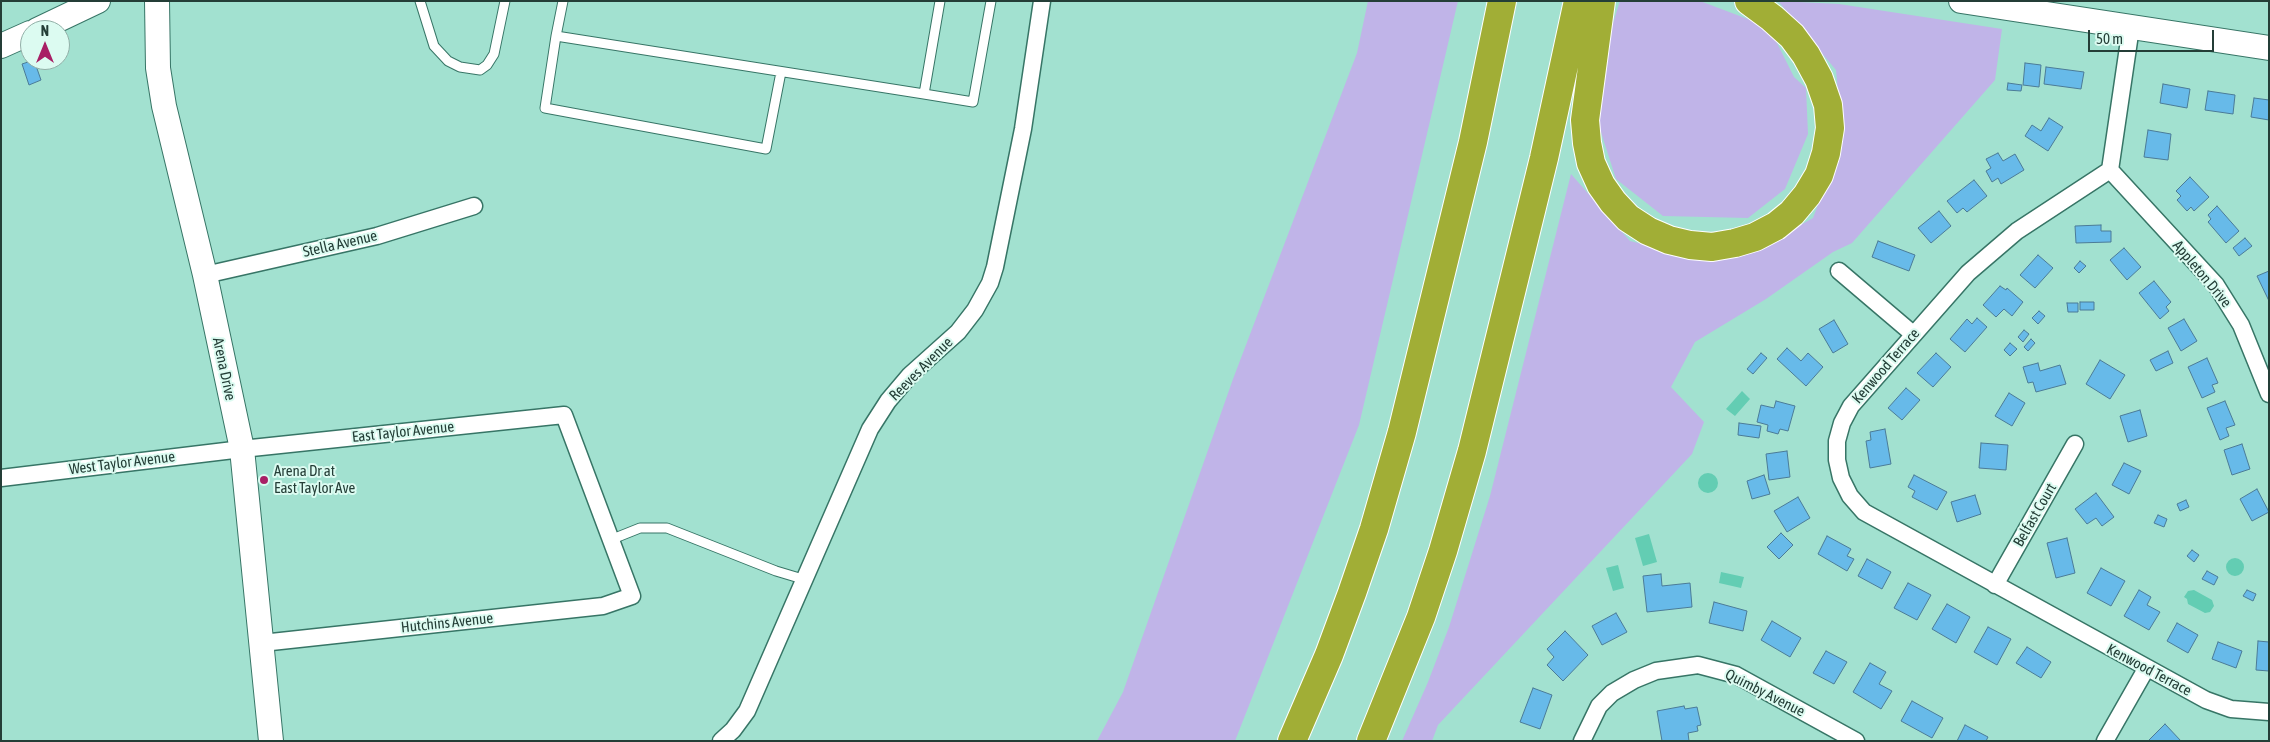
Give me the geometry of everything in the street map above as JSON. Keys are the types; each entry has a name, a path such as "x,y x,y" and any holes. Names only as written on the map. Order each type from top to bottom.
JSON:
{"highway":[{"path":"1588,10 1586,143 1591,163 1601,185 1628,218 1655,234 1669,240 1690,245 1712,246 1735,244 1755,237 1776,226 1792,213 1807,195 1819,175 1826,153 1830,128 1828,105 1819,79 1806,55 1792,36 1749,1"},
{"path":"1292,741 1329,655 1352,593 1374,529 1402,432 1473,142 1502,4"},
{"path":"1371,741 1421,617 1443,551 1472,451 1544,158 1588,10"}],"main road":[{"path":"58,20 98,1"},
{"name":"Arena Drive","path":"157,1 158,68 164,106 205,275 242,449 271,741"},
{"path":"1961,1 2269,48"},
{"path":"1,46 20,37"}],"street":[{"name":"Reeves Avenue","path":"721,741 733,730 747,712 870,429 888,401 910,375 958,332 975,310 990,283 995,268 1023,129 1042,1"},
{"path":"2110,170 2131,27"},
{"name":"Kenwood Terrace","path":"2110,170 2001,243 1968,273 1913,334 1851,406 1837,441 1837,460 1841,478 1850,496 1864,512 2146,669 2206,700 2231,709 2269,712"},
{"name":"Appleton Drive","path":"2110,170 2221,292 2241,325 2269,394"},
{"name":"Stella Avenue","path":"205,275 377,236 474,206"},
{"path":"1840,271 1913,334"},
{"name":"East Taylor Avenue","path":"242,449 564,415 610,540"},
{"name":"Belfast Court","path":"1996,585 2075,444"},
{"name":"West Taylor Avenue","path":"1,478 242,449"},
{"name":"Hutchins Avenue","path":"262,643 603,606 632,596 610,540"},
{"name":"Quimby Avenue","path":"1582,741 1599,706 1612,693 1634,680 1656,671 1698,665 1736,676 1847,739"},
{"path":"2106,741 2146,669"}],"lane":[{"path":"420,1 434,46 448,61 460,67 480,70 494,54 505,1"},
{"path":"563,1 545,108 766,149 780,72"},
{"path":"924,94 940,1"},
{"path":"556,36 973,102 990,1"},
{"path":"610,540 640,528 667,528 806,580"}],"shaded area":[{"path":"1368,1 1458,1 1359,425 1235,741 1097,741 1123,692 1233,379 1357,53"},
{"path":"1620,1 1700,1 1769,27 1794,77 1806,88 1808,134 1785,189 1748,218 1663,216 1616,179 1599,126 1608,39"},
{"path":"1778,1 1839,4 2002,29 1995,80 1852,243 1833,252 1766,299 1695,342 1671,387 1704,422 1692,454 1438,725 1432,741 1402,741 1428,682 1449,627 1490,496 1571,174 1630,241 1696,257 1769,243 1813,218 1842,141 1836,70"},
{"path":"1742,391 1750,399 1735,416 1726,409"},
{"path":"1708,473 1715,476 1718,483 1715,490 1708,493 1701,490 1698,483 1701,476"},
{"path":"1649,534 1657,562 1643,566 1635,538"},
{"path":"2231,558 2239,558 2244,563 2242,574 2231,576 2226,571 2226,563"},
{"path":"1618,565 1624,588 1613,591 1606,568"},
{"path":"1721,572 1744,577 1741,588 1719,583"},
{"path":"2194,590 2212,600 2214,606 2210,612 2205,613 2188,604 2187,599 2184,597 2188,591"}],"building":[{"path":"2025,63 2041,65 2039,87 2023,85"},
{"path":"2046,67 2084,72 2081,89 2044,84"},
{"path":"24,70 38,70 41,80 29,85"},
{"path":"2008,83 2022,85 2021,91 2007,90"},
{"path":"2163,84 2190,89 2187,108 2160,103"},
{"path":"2208,91 2235,95 2233,114 2205,110"},
{"path":"2254,98 2269,100 2269,120 2251,117"},
{"path":"2049,118 2063,127 2048,151 2025,136 2032,125 2041,131"},
{"path":"2148,130 2171,134 2168,160 2144,157"},
{"path":"1998,153 2003,161 2015,154 2024,170 2001,184 1998,178 1992,182 1986,171 1991,168 1986,159"},
{"path":"2190,177 2209,197 2194,211 2191,207 2187,211 2177,200 2181,196 2176,191"},
{"path":"1974,180 1987,196 1967,212 1963,208 1957,213 1947,201"},
{"path":"2217,206 2239,231 2226,243 2208,222 2211,219 2208,215"},
{"path":"1939,211 1951,226 1931,243 1918,228"},
{"path":"2101,225 2101,231 2111,231 2111,242 2076,243 2075,226"},
{"path":"2245,238 2252,246 2239,256 2233,248"},
{"path":"1878,241 1915,255 1909,271 1872,257"},
{"path":"2124,248 2141,267 2127,280 2110,260"},
{"path":"2038,255 2053,268 2035,288 2020,275"},
{"path":"2080,261 2086,266 2079,273 2074,268"},
{"path":"2269,271 2269,301 2257,276"},
{"path":"2154,281 2171,302 2166,307 2169,311 2160,319 2139,293"},
{"path":"2000,286 2006,290 2007,288 2023,302 2012,316 2004,309 1996,317 1983,305"},
{"path":"2080,302 2094,302 2094,310 2080,310"},
{"path":"2067,303 2078,303 2078,312 2068,312"},
{"path":"2039,311 2045,316 2038,324 2032,318"},
{"path":"1977,318 1987,327 1965,352 1950,339 1967,319 1972,324"},
{"path":"2184,319 2197,341 2181,351 2168,328"},
{"path":"1834,320 1848,344 1833,353 1819,329"},
{"path":"2024,330 2029,334 2023,342 2018,337"},
{"path":"2031,339 2035,343 2028,351 2024,347"},
{"path":"2010,343 2017,349 2010,356 2004,350"},
{"path":"1787,348 1801,361 1808,353 1823,367 1806,386 1777,359"},
{"path":"2168,351 2173,363 2156,371 2150,360"},
{"path":"1761,353 1767,358 1753,374 1747,369"},
{"path":"1936,353 1951,367 1933,387 1917,373"},
{"path":"2207,358 2218,383 2212,385 2215,392 2202,398 2188,367"},
{"path":"2100,360 2125,375 2110,399 2086,384"},
{"path":"2038,363 2040,371 2060,365 2066,384 2036,392 2033,382 2028,383 2023,367"},
{"path":"1906,388 1920,400 1902,420 1888,408"},
{"path":"2009,393 2025,403 2012,426 1995,416"},
{"path":"1776,401 1795,406 1788,431 1780,429 1778,434 1767,431 1768,425 1757,422 1761,405 1774,408"},
{"path":"2225,401 2235,425 2226,428 2229,436 2220,440 2207,408"},
{"path":"2140,410 2147,436 2128,442 2120,416"},
{"path":"1739,423 1761,426 1759,438 1738,435"},
{"path":"1885,429 1891,464 1870,468 1866,441 1871,440 1870,432"},
{"path":"1981,443 2008,445 2006,470 1979,468"},
{"path":"2242,444 2250,469 2232,475 2224,450"},
{"path":"1787,451 1790,477 1769,480 1766,454"},
{"path":"2124,463 2141,471 2129,494 2112,485"},
{"path":"1764,475 1770,494 1752,499 1747,481"},
{"path":"1914,475 1947,492 1937,510 1912,497 1915,491 1908,487"},
{"path":"2257,489 2269,512 2252,521 2240,499"},
{"path":"2096,493 2114,517 2102,526 2096,518 2087,524 2075,509"},
{"path":"1975,495 1981,514 1957,522 1951,502"},
{"path":"1798,497 1810,518 1787,532 1774,511"},
{"path":"2186,500 2189,507 2180,511 2177,504"},
{"path":"2158,515 2167,519 2164,527 2154,523"},
{"path":"1781,533 1793,545 1779,559 1767,547"},
{"path":"1827,536 1851,549 1847,556 1854,559 1847,571 1818,554"},
{"path":"2067,538 2075,573 2056,578 2047,543"},
{"path":"2192,550 2199,555 2194,562 2187,556"},
{"path":"1867,559 1891,572 1882,589 1858,576"},
{"path":"2101,568 2125,581 2111,606 2087,593"},
{"path":"2207,571 2218,577 2214,585 2202,579"},
{"path":"1661,574 1662,586 1690,583 1692,607 1647,612 1643,576"},
{"path":"1908,583 1931,595 1917,620 1894,608"},
{"path":"2139,590 2151,597 2147,605 2160,612 2149,630 2124,616"},
{"path":"2247,590 2256,594 2253,601 2243,596"},
{"path":"1714,602 1747,611 1743,631 1709,623"},
{"path":"1947,604 1970,617 1956,643 1932,629"},
{"path":"1616,613 1627,632 1602,645 1592,626"},
{"path":"1772,621 1801,638 1790,657 1761,640"},
{"path":"2177,623 2198,635 2188,653 2167,641"},
{"path":"1988,627 2011,639 1997,665 1974,652"},
{"path":"1565,631 1588,655 1563,681 1547,665 1554,657 1547,649"},
{"path":"2258,641 2269,642 2269,671 2256,670"},
{"path":"2218,642 2242,651 2236,668 2212,659"},
{"path":"2027,647 2051,662 2041,678 2016,663"},
{"path":"1826,651 1847,662 1834,684 1813,673"},
{"path":"1870,663 1886,672 1879,684 1892,691 1881,709 1853,692"},
{"path":"1533,688 1552,695 1540,729 1520,722"},
{"path":"1912,701 1943,718 1932,738 1901,721"},
{"path":"1684,706 1685,709 1697,707 1701,725 1697,726 1698,731 1688,733 1689,741 1662,741 1657,711"},
{"path":"2165,724 2181,741 2148,741"},
{"path":"1965,725 1988,737 1986,741 1957,741"}],"place":[{"name":"Arena Dr at East Taylor Ave","path":"264,480"}]}
